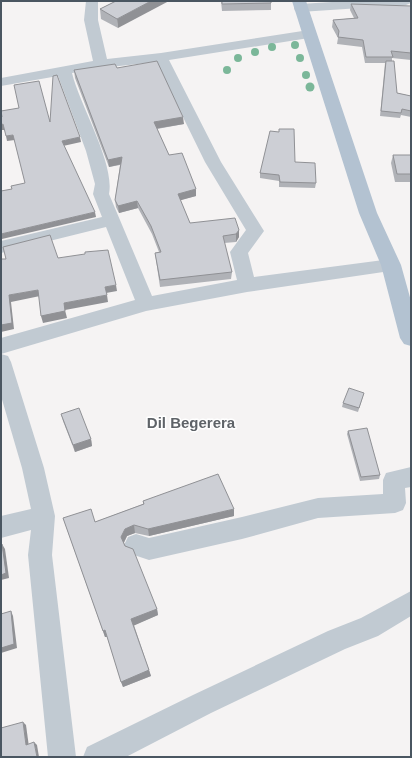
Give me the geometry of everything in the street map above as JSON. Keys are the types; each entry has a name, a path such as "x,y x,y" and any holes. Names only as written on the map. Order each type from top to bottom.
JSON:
{"main road":[{"path":"300,5 368,213 391,265 411,338"}],"street":[{"path":"92,1 91,20 101,64"},
{"path":"300,5 406,1"},
{"path":"1,82 101,64 161,57 309,34"},
{"path":"161,57 214,162 256,231 239,252 247,285"},
{"path":"64,71 94,151 103,184 101,194 146,304"},
{"path":"1,247 112,220"},
{"path":"1,346 146,304 247,285 391,265"},
{"path":"1,362 33,468 44,516 40,555 62,757"},
{"path":"136,545 149,549 242,528 318,508 395,502 394,480 411,477"},
{"path":"1,527 44,516"},
{"path":"97,757 237,687 369,626 411,603"}],"building":[{"path":"116,1 151,1 117,19 100,9"},
{"path":"222,1 271,1 271,3 222,4"},
{"path":"351,4 411,6 411,53 391,51 393,57 366,57 363,40 338,37 339,31 333,20 358,18"},
{"path":"157,61 183,117 154,122 169,155 182,153 196,189 178,194 190,223 235,218 239,230 236,234 223,236 232,272 160,280 155,253 161,252 151,226 137,201 118,206 115,200 122,157 108,160 74,70 115,64 117,68"},
{"path":"386,61 394,61 397,93 411,96 411,111 402,109 401,113 381,111"},
{"path":"57,75 80,137 62,141 95,212 1,234 1,191 12,189 11,186 25,183 13,135 6,136 3,124 1,125 1,111 19,108 14,85 39,81 50,122 53,76"},
{"path":"279,129 294,129 295,162 315,163 316,183 280,182 279,175 260,173 270,131 279,132"},
{"path":"393,155 411,155 411,174 397,174"},
{"path":"50,235 58,258 85,254 85,252 108,250 116,285 105,287 107,295 64,303 65,311 41,316 38,290 9,295 12,323 1,325 1,259 6,259 3,247"},
{"path":"349,388 364,393 359,408 343,403"},
{"path":"79,408 91,439 73,445 61,414"},
{"path":"367,428 380,475 361,477 348,431"},
{"path":"218,474 234,509 148,529 134,525 125,529 121,537 125,546 133,549 157,609 131,619 149,670 121,682 105,630 103,631 63,518 91,509 95,522 144,504 143,501"},
{"path":"1,544 6,573 1,575"},
{"path":"11,611 14,644 1,648 1,614"},
{"path":"23,722 26,745 34,742 37,757 1,757 1,728"}],"district":[{"name":"Dil Begerera","path":"191,422"}]}
